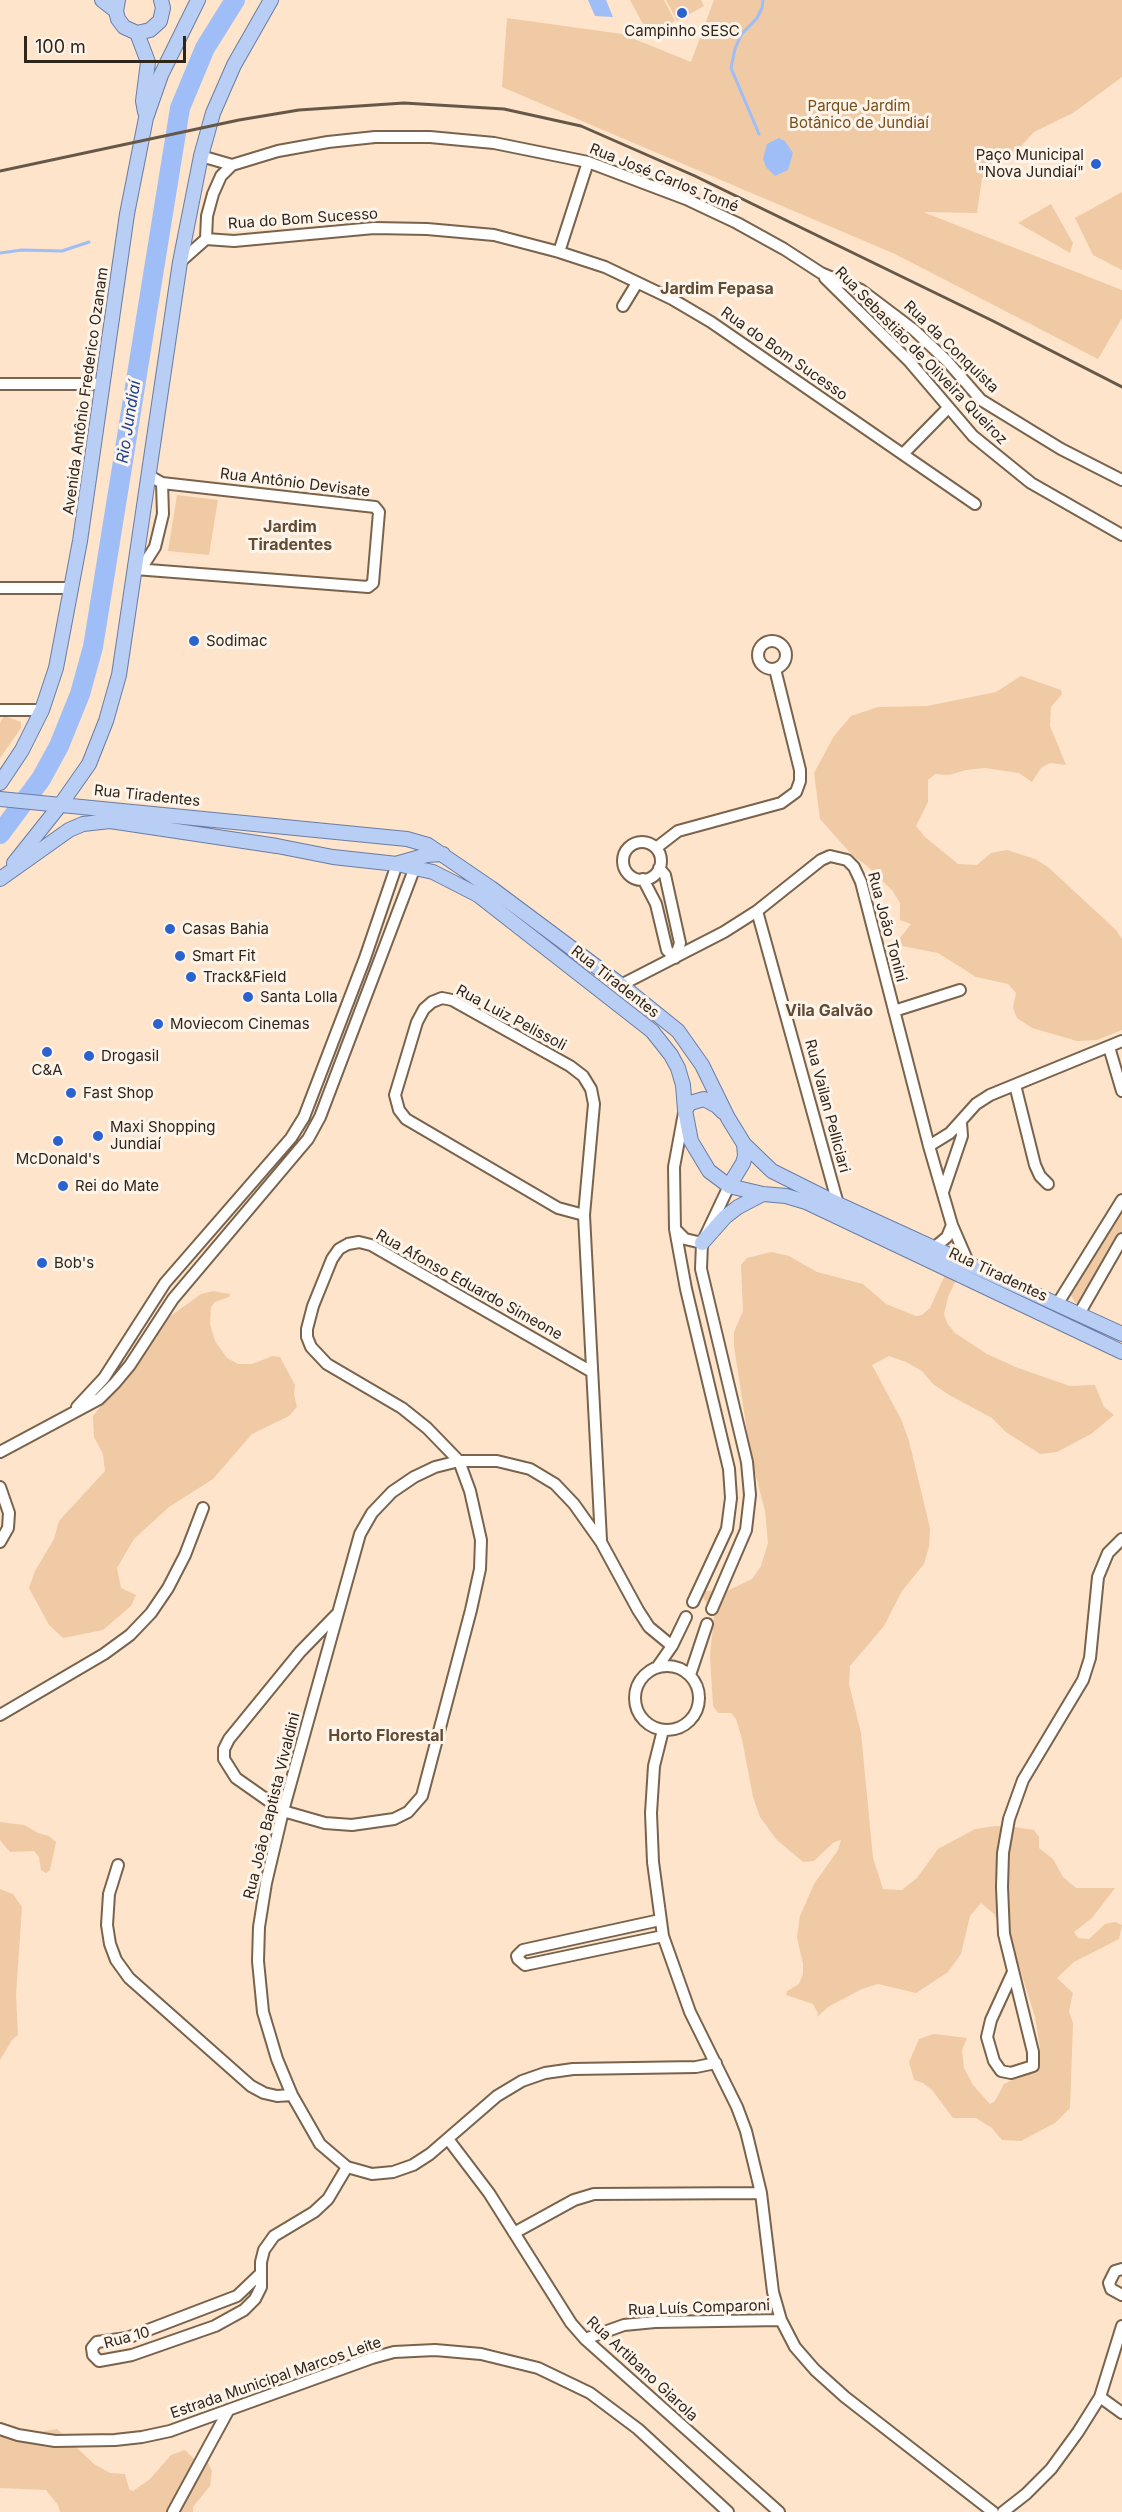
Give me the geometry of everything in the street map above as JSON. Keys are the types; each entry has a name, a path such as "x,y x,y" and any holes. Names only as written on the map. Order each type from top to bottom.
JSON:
{"main road":[{"path":"102,0 117,6 124,27 137,33 150,30 160,21 163,8 161,0"},
{"name":"Avenida Antônio Frederico Ozanam","path":"0,783 22,750 42,710 56,668 84,520 127,214 146,118 161,75 198,0"},
{"path":"0,879 89,764 106,721 118,675 138,569 148,475 180,262 201,156 213,113 234,65 271,0"},
{"path":"137,33 148,62 143,101 146,118"},
{"name":"Rua Tiradentes","path":"4,799 407,839 428,845 662,1017 689,1045 702,1065 728,1119 744,1144 772,1171 838,1204 1122,1334"},
{"name":"Rua Tiradentes","path":"0,879 69,830 83,824 110,821 277,846 333,857 397,864 415,863 478,895 652,1031 678,1068 683,1084 684,1110 691,1141 710,1171 729,1186 763,1194 786,1196 806,1202 1122,1352"},
{"path":"333,857 371,856 377,847 369,835"},
{"path":"407,839 415,863 443,854"},
{"path":"684,1110 696,1100 704,1099 717,1106 728,1119"},
{"path":"729,1186 743,1163 744,1144"},
{"path":"702,1243 725,1217 738,1207 763,1194"}],"street":[{"name":"Rua José Carlos Tomé","path":"232,165 298,148 386,137 430,137 494,143 588,162 686,200 737,223 821,273"},
{"path":"180,262 206,238 207,216 213,194 221,176 232,165 201,156"},
{"path":"559,252 588,162"},
{"name":"Rua do Bom Sucesso","path":"206,238 234,241 374,228 427,229 494,235 605,267 672,299 711,322 975,504"},
{"name":"Rua Sebastião de Oliveira Queiroz","path":"821,273 909,362 973,436 1031,483 1122,535"},
{"name":"Rua da Conquista","path":"821,273 861,290 889,309 947,361 981,400 1061,448 1122,480"},
{"path":"623,306 637,283"},
{"path":"0,384 102,384"},
{"path":"903,454 948,408"},
{"name":"Rua Antônio Devisate","path":"138,569 368,587 373,583 379,512 375,507 162,483 148,475"},
{"path":"138,569 155,547 163,514 162,483"},
{"path":"0,588 72,588"},
{"path":"656,848 678,831 782,803 796,792 800,781 800,770 775,669"},
{"path":"0,710 42,710"},
{"path":"646,842 656,848 660,857 659,868 653,876 643,879 628,873 623,864 624,854 636,843 646,842"},
{"name":"Rua João Tonini","path":"621,985 724,932 758,911 821,860 830,856 847,860 854,867 861,882 929,1146 952,1225 968,1262"},
{"path":"0,1452 99,1399 130,1365 173,1299 294,1156 320,1117 415,863"},
{"path":"71,1413 104,1378 165,1283 291,1138 304,1117 365,958 397,864"},
{"path":"643,879 656,904 667,950 675,958 680,943 665,875 659,868"},
{"name":"Rua Vailan Pelliciari","path":"758,911 838,1204"},
{"path":"894,1011 960,990"},
{"name":"Rua Luiz Pelissoli","path":"584,1215 558,1208 406,1119 399,1110 395,1095 417,1022 424,1009 432,1002 442,998 452,1000 570,1066 583,1076 591,1089 594,1104 584,1215 601,1542"},
{"path":"929,1146 961,1123 976,1104 990,1095 1122,1041"},
{"path":"1109,1047 1122,1091"},
{"path":"1015,1085 1035,1165 1040,1176 1048,1185"},
{"path":"684,1110 674,1167 675,1229 686,1289 729,1469 731,1498 727,1529 693,1602"},
{"path":"294,1156 302,1142 304,1117"},
{"path":"943,1192 962,1136 961,1123"},
{"path":"712,1609 746,1530 750,1495 747,1462 701,1269 702,1243 729,1186"},
{"path":"1058,1303 1122,1200"},
{"path":"935,1247 947,1237 952,1225"},
{"path":"675,1229 685,1239 702,1243"},
{"path":"196,1245 204,1247 212,1245 226,1237"},
{"path":"1079,1314 1122,1239"},
{"name":"Rua Afonso Eduardo Simeone","path":"336,1615 300,1652 229,1739 224,1749 224,1759 236,1778 283,1811 326,1823 352,1825 394,1819 408,1812 422,1796 480,1569 481,1540 477,1516 459,1461 427,1428 402,1408 327,1364 311,1347 307,1337 313,1306 332,1259 339,1250 348,1244 359,1242 371,1245 592,1372"},
{"path":"117,1357 123,1357 141,1338 153,1331"},
{"path":"0,1446 12,1444"},
{"name":"Rua João Baptista Vivaldini","path":"672,1646 650,1627 638,1610 601,1542 574,1504 555,1484 530,1469 497,1461 459,1461 435,1467 414,1477 392,1492 372,1513 360,1534 283,1811 266,1883 259,1927 258,1961 263,2012 277,2059 292,2095 320,2144 347,2167 372,2174 393,2172 413,2165 448,2139 497,2096 522,2081 545,2073 573,2069 696,2067 716,2063"},
{"path":"0,1487 9,1513 8,1528 0,1542"},
{"path":"0,1716 104,1654 130,1635 151,1613 168,1588 185,1555 203,1508"},
{"path":"1013,1972 987,2037 994,2061 1001,2071 1011,2073 1033,2066 1033,2059 1025,2014 1004,1934 1003,1853 1009,1819 1023,1780 1083,1680 1090,1658 1098,1577 1108,1552 1122,1539"},
{"path":"658,1666 669,1665 681,1668 690,1675 699,1692 696,1712 682,1726 663,1730 649,1725 639,1714 635,1700 637,1686 645,1674 658,1666 672,1646 686,1617"},
{"path":"690,1675 707,1624"},
{"path":"663,1730 654,1766 651,1813 653,1862 663,1936 690,2012 737,2107 746,2132 761,2193 773,2292 781,2320 795,2347 815,2370 845,2397 993,2512"},
{"path":"118,1865 109,1894 106,1925 116,1960 129,1978 251,2086 264,2094 292,2095"},
{"path":"660,1920 523,1950 518,1959 525,1965 663,1936"},
{"name":"Rua Artibano Giarola","path":"448,2139 489,2193 571,2323 585,2339 779,2512"},
{"name":"Rua 10","path":"259,2275 237,2296 127,2338 97,2342 92,2349 93,2355 99,2361 132,2355 214,2326 244,2310 255,2299 261,2287 259,2275 264,2250 274,2235 314,2212 328,2199 347,2167"},
{"path":"514,2233 574,2200 594,2194 761,2193"},
{"path":"1122,2269 1110,2276 1109,2283 1111,2289 1122,2295"},
{"path":"237,2296 244,2310"},
{"name":"Rua Luís Comparoni","path":"585,2339 624,2325 655,2322 781,2320"},
{"path":"1003,2512 1026,2494 1050,2469 1078,2432 1100,2397 1122,2326"},
{"name":"Estrada Municipal Marcos Leite","path":"0,2429 18,2435 54,2440 115,2440 170,2431 394,2352 435,2350 481,2354 538,2368 590,2393 638,2429 728,2512"},
{"path":"1100,2397 1122,2413"},
{"path":"174,2512 228,2410"}],"green space":[{"path":"630,0 664,0 675,21 649,35"},
{"name":"Campinho SESC","path":"666,0 701,0 704,6 677,21"},
{"name":"Parque Jardim Botânico de Jundiaí","path":"714,0 1122,0 1122,77 1073,113 1034,132 1013,155 982,178 977,213 923,212 1122,290 1122,318 1098,359 895,254 502,87 507,18 622,34 691,62"},
{"path":"1122,192 1122,270 1093,255 1075,218"},
{"path":"1051,204 1073,243 1070,253 1018,223"},
{"path":"177,495 218,500 209,555 168,551"},
{"path":"1021,676 1061,690 1062,694 1051,707 1050,726 1066,765 1050,763 1041,768 1032,782 1019,773 985,768 949,775 935,774 928,780 928,802 916,826 925,837 958,864 977,865 991,853 1007,850 1035,859 1048,867 1116,930 1122,939 1122,1030 1097,1040 1077,1041 1032,1028 1017,1018 1013,1008 1016,993 1008,984 976,977 938,953 902,946 900,938 911,924 900,920 900,903 892,890 853,856 820,819 814,773 834,736 851,716 878,707 927,706 996,692"},
{"path":"4,716 21,722 21,728 0,758 0,723"},
{"path":"1122,1209 1122,1232 1082,1301 1075,1303 1071,1295"},
{"path":"771,1252 789,1256 817,1272 863,1284 886,1304 916,1316 922,1315 930,1308 945,1275 956,1280 948,1297 944,1314 947,1323 955,1333 987,1354 1018,1368 1070,1386 1095,1385 1104,1407 1114,1415 1091,1434 1057,1452 1040,1454 1006,1432 992,1418 933,1384 922,1371 906,1362 889,1356 872,1365 901,1419 909,1441 930,1528 929,1547 924,1564 902,1591 884,1626 850,1666 849,1684 861,1733 873,1858 883,1889 902,1890 917,1878 938,1849 975,1829 995,1826 1034,1830 1039,1837 1039,1848 1053,1859 1063,1877 1076,1888 1115,1888 1092,1918 1074,1932 1078,1938 1089,1939 1105,1924 1115,1922 1122,1925 1119,1939 1074,1962 1057,1978 1073,1993 1069,2011 1073,2023 1070,2108 1055,2123 1021,2141 1002,2140 992,2128 976,2118 953,2118 932,2090 914,2080 909,2062 919,2039 934,2034 967,2038 962,2050 964,2068 973,2085 990,2104 995,2101 1004,2084 1021,2076 1037,2058 1040,2048 1035,2017 1019,1966 994,1914 981,1903 970,1916 961,1954 948,1972 916,1993 878,1984 862,1989 828,2007 817,2017 818,2013 813,2004 786,1995 787,1991 799,1984 803,1974 797,1937 800,1916 814,1884 838,1850 841,1840 834,1842 814,1861 803,1862 776,1839 760,1817 753,1797 736,1719 731,1713 718,1713 713,1706 710,1656 714,1615 701,1594 705,1591 727,1591 752,1579 761,1566 768,1543 765,1511 751,1457 734,1346 734,1332 743,1311 741,1265 747,1258"},
{"path":"213,1291 230,1294 229,1297 215,1302 211,1307 210,1324 215,1341 227,1358 238,1364 252,1364 273,1356 280,1357 295,1385 294,1394 297,1407 289,1416 252,1434 213,1479 169,1507 134,1539 117,1568 121,1588 136,1595 131,1606 103,1630 63,1638 49,1625 29,1588 35,1571 54,1539 59,1521 105,1471 103,1454 94,1437 93,1416 169,1317 201,1294"},
{"path":"0,1822 24,1825 49,1836 56,1842 50,1870 46,1873 41,1870 39,1857 34,1851 10,1852 0,1840"},
{"path":"0,1889 13,1894 22,1907 16,1995 18,2035 12,2040 0,2060"},
{"path":"57,2429 94,2464 110,2473 125,2474 129,2489 133,2491 150,2479 171,2455 185,2450 196,2461 208,2463 212,2471 210,2486 193,2507 193,2512 60,2512 58,2505 46,2490 0,2488 0,2430 37,2432"}],"water":[{"path":"588,0 606,0 613,17 595,16"},
{"path":"779,138 785,141 793,153 788,170 775,176 766,167 763,159 767,144"}],"waterway":[{"name":"Rio Jundiaí","path":"0,834 41,779 59,746 80,694 93,647 180,108 205,48 235,0"},
{"path":"759,134 731,68 741,35 757,18 763,0"},
{"path":"0,253 22,250 62,251 89,242"}],"railway":[{"path":"0,171 239,120 299,110 404,103 504,109 581,126 695,176 993,321 1122,387"}],"place":[{"name":"Campinho SESC","path":"682,13"},
{"name":"Paço Municipal \"Nova Jundiaí\"","path":"1096,164"},
{"name":"Sodimac","path":"194,641"},
{"name":"Casas Bahia","path":"170,929"},
{"name":"Smart Fit","path":"180,956"},
{"name":"Track&Field","path":"191,977"},
{"name":"Santa Lolla","path":"248,997"},
{"name":"Moviecom Cinemas","path":"158,1024"},
{"name":"C&A","path":"47,1052"},
{"name":"Drogasil","path":"89,1056"},
{"name":"Fast Shop","path":"71,1093"},
{"name":"Maxi Shopping Jundiaí","path":"98,1136"},
{"name":"McDonald's","path":"58,1141"},
{"name":"Rei do Mate","path":"63,1186"},
{"name":"Bob's","path":"42,1263"}],"district":[{"name":"Jardim Fepasa","path":"717,289"},
{"name":"Jardim Tiradentes","path":"290,536"},
{"name":"Vila Galvão","path":"829,1011"},
{"name":"Horto Florestal","path":"386,1736"}]}
